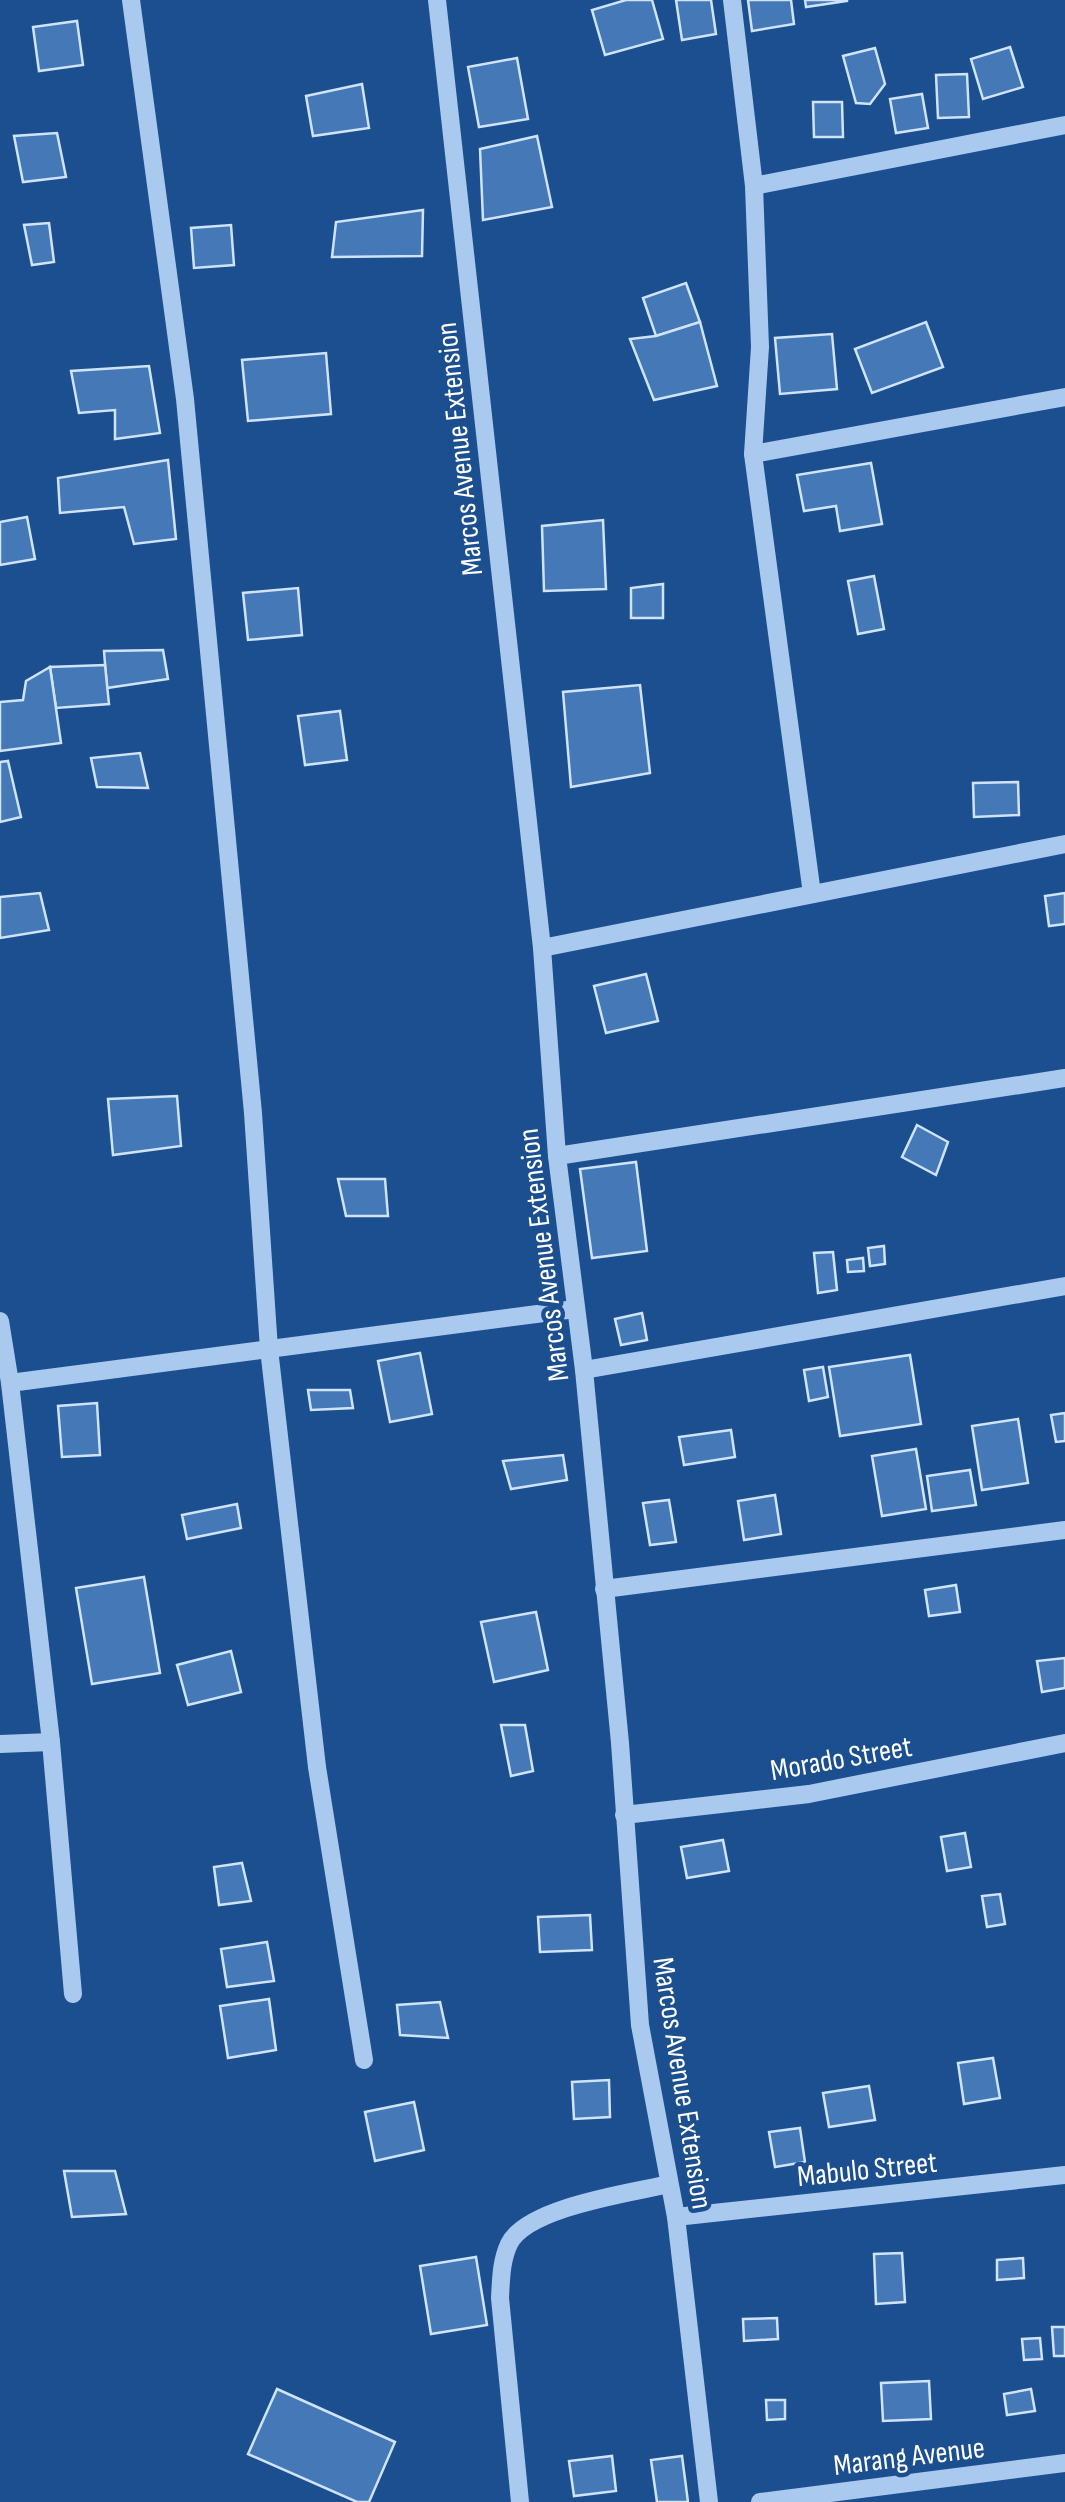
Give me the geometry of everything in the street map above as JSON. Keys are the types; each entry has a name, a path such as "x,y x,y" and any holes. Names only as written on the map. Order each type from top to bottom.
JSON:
{"street":[{"path":"130,0 185,400 254,1113 269,1349 317,1767 364,2060"},
{"name":"Marcos Avenue Extension","path":"440,0 542,948 557,1156 584,1370 640,2025 676,2216 709,2502"},
{"path":"732,0 754,186 760,347 754,454 812,894"},
{"path":"754,186 1065,126"},
{"path":"754,454 1065,397"},
{"path":"542,948 1065,844"},
{"path":"557,1156 1065,1078"},
{"path":"584,1370 1065,1286"},
{"path":"10,1383 575,1309"},
{"path":"0,1321 10,1383 8,1428 52,1742 73,1994"},
{"path":"604,1588 1065,1530"},
{"path":"0,1744 52,1742"},
{"name":"Morado Street","path":"624,1815 810,1794 1065,1744"},
{"name":"Mabulo Street","path":"676,2216 1065,2175"},
{"path":"520,2502 500,2298 508,2246 526,2225 546,2216 670,2184"},
{"name":"Marang Avenue","path":"760,2502 898,2494 1065,2463"}],"building":[{"path":"626,0 652,0 663,39 605,55 592,10"},
{"path":"676,0 711,0 716,34 682,40"},
{"path":"748,0 791,0 794,24 752,31"},
{"path":"805,0 847,0 847,1 806,7"},
{"path":"77,21 83,65 39,71 33,27"},
{"path":"1010,47 1023,87 983,99 971,59"},
{"path":"875,48 885,84 870,104 856,103 843,56"},
{"path":"517,58 528,119 479,127 468,67"},
{"path":"967,74 969,117 938,118 936,75"},
{"path":"362,84 369,128 313,136 306,96"},
{"path":"922,94 928,128 896,133 890,99"},
{"path":"813,102 842,102 843,137 814,137"},
{"path":"57,133 66,177 23,182 14,136"},
{"path":"537,136 552,207 483,220 480,149"},
{"path":"423,210 422,256 332,257 336,222"},
{"path":"49,223 54,262 32,265 24,225"},
{"path":"231,225 234,265 194,268 191,228"},
{"path":"686,283 700,322 656,336 643,298"},
{"path":"700,322 717,386 654,400 630,339 656,336"},
{"path":"926,322 943,367 872,393 855,349"},
{"path":"832,334 837,389 780,394 775,338"},
{"path":"326,353 331,414 248,421 242,360"},
{"path":"149,366 160,433 115,439 115,410 79,413 71,371"},
{"path":"168,460 176,539 134,544 124,507 60,513 58,478"},
{"path":"871,463 882,524 840,531 836,506 804,511 797,475"},
{"path":"27,517 35,559 0,565 0,522"},
{"path":"603,520 606,589 544,591 542,526"},
{"path":"874,576 884,629 858,634 848,581"},
{"path":"663,584 663,618 631,618 631,588"},
{"path":"298,588 302,635 248,640 243,593"},
{"path":"163,650 168,679 107,688 104,651"},
{"path":"105,665 109,704 56,708 50,667"},
{"path":"50,667 61,743 0,751 0,702 23,700 26,681"},
{"path":"640,685 650,773 571,787 563,692"},
{"path":"340,711 347,760 305,765 298,716"},
{"path":"140,753 148,788 97,787 91,758"},
{"path":"8,761 21,817 0,822 0,762"},
{"path":"1018,782 1019,815 974,817 973,783"},
{"path":"40,893 49,930 0,938 0,897"},
{"path":"1065,893 1065,924 1049,926 1045,896"},
{"path":"646,974 658,1021 606,1033 594,986"},
{"path":"177,1096 181,1146 113,1155 108,1099"},
{"path":"917,1125 948,1142 936,1175 902,1157"},
{"path":"636,1162 647,1251 592,1258 580,1169"},
{"path":"338,1179 385,1179 388,1216 346,1216"},
{"path":"884,1246 885,1264 870,1266 868,1248"},
{"path":"833,1252 837,1290 818,1293 814,1253"},
{"path":"863,1258 864,1271 848,1272 847,1260"},
{"path":"642,1313 647,1340 621,1345 615,1319"},
{"path":"420,1353 432,1414 390,1422 378,1361"},
{"path":"910,1355 921,1424 840,1436 829,1367"},
{"path":"823,1367 828,1397 809,1401 804,1370"},
{"path":"308,1390 350,1390 353,1408 311,1410"},
{"path":"97,1403 100,1455 62,1457 58,1406"},
{"path":"1065,1413 1065,1441 1056,1442 1051,1415"},
{"path":"1018,1419 1028,1483 982,1490 972,1426"},
{"path":"731,1430 735,1457 684,1465 679,1437"},
{"path":"916,1449 926,1509 882,1516 872,1456"},
{"path":"563,1455 567,1480 511,1489 503,1461"},
{"path":"970,1470 976,1505 932,1511 927,1476"},
{"path":"775,1495 781,1534 744,1540 738,1501"},
{"path":"669,1500 676,1542 650,1545 643,1503"},
{"path":"237,1504 241,1528 187,1539 182,1515"},
{"path":"144,1577 160,1673 92,1684 76,1588"},
{"path":"956,1585 960,1612 929,1616 925,1590"},
{"path":"536,1612 548,1670 494,1682 481,1622"},
{"path":"231,1651 241,1692 188,1705 177,1665"},
{"path":"1065,1658 1065,1688 1042,1692 1037,1661"},
{"path":"501,1725 525,1725 533,1771 511,1776"},
{"path":"965,1833 971,1867 947,1871 941,1837"},
{"path":"723,1840 729,1871 687,1878 681,1847"},
{"path":"242,1863 251,1901 219,1905 214,1867"},
{"path":"1000,1894 1005,1924 987,1927 982,1896"},
{"path":"590,1915 592,1950 540,1952 538,1917"},
{"path":"267,1942 274,1981 227,1987 221,1949"},
{"path":"269,1999 276,2050 228,2058 220,2006"},
{"path":"440,2002 448,2038 400,2035 397,2005"},
{"path":"993,2058 1000,2098 964,2104 958,2063"},
{"path":"609,2080 610,2117 574,2119 572,2082"},
{"path":"869,2086 875,2120 829,2127 823,2093"},
{"path":"414,2102 424,2150 375,2161 365,2112"},
{"path":"800,2128 805,2162 775,2167 769,2132"},
{"path":"64,2171 115,2171 126,2214 72,2217"},
{"path":"902,2253 905,2302 876,2304 874,2254"},
{"path":"476,2257 487,2325 431,2334 420,2266"},
{"path":"1023,2258 1024,2278 997,2280 997,2260"},
{"path":"777,2318 778,2339 744,2341 743,2319"},
{"path":"1052,2327 1065,2327 1065,2356 1054,2356"},
{"path":"1040,2338 1042,2359 1024,2360 1022,2339"},
{"path":"929,2381 931,2419 883,2421 881,2383"},
{"path":"277,2389 395,2442 369,2502 357,2502 248,2454"},
{"path":"1031,2389 1035,2411 1007,2415 1004,2394"},
{"path":"766,2400 785,2400 785,2419 767,2420"},
{"path":"612,2456 616,2491 574,2496 569,2461"},
{"path":"682,2456 688,2502 657,2502 651,2460"}]}
